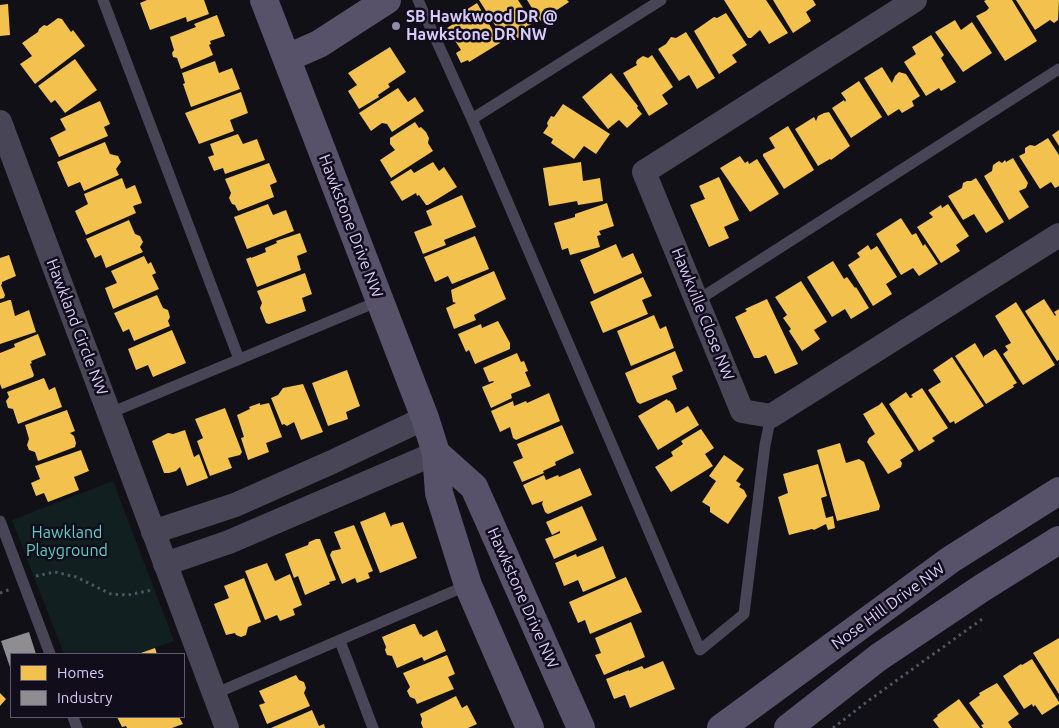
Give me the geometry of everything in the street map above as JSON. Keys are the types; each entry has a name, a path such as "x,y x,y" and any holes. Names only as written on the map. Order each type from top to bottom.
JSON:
{"street":[{"name":"Hawkstone Drive NW","path":"264,0 424,418 436,453 439,493 468,585 530,728"},
{"path":"287,58 319,44 387,0"},
{"name":"Hawkville Close NW","path":"771,416 742,411 644,172 915,0"},
{"name":"Hawkland Circle NW","path":"0,122 227,728"},
{"path":"771,416 1059,235"},
{"path":"153,532 235,505 424,418"},
{"name":"Hawkstone Drive NW","path":"436,453 474,487 581,728"},
{"path":"165,564 229,542 436,453"},
{"name":"Nose Hill Drive NW","path":"721,728 950,560 1059,491"},
{"path":"788,728 879,657 982,588 1059,540"}],"lane":[{"path":"103,0 239,359"},
{"path":"418,0 472,119 700,650 744,614 765,445 771,416"},
{"path":"472,119 661,0"},
{"path":"698,300 1059,69"},
{"path":"110,413 379,301"},
{"path":"0,521 50,653"},
{"path":"214,694 468,585"},
{"path":"340,641 373,728"}],"path":[{"path":"0,593 24,584 36,576 55,572 76,577 111,594 128,595 145,593 156,589"},
{"path":"833,728 868,700 992,613"}],"green space":[{"name":"Hawkland Playground","path":"113,481 174,641 140,653 64,653 12,520"}],"building: Homes":[{"path":"147,0 204,0 209,14 187,22 186,17 150,30 140,3"},
{"path":"479,0 518,0 533,23 521,31 523,35 511,42 509,39 505,41"},
{"path":"527,0 567,0 569,2 540,21"},
{"path":"724,0 766,0 788,33 769,44 760,30 751,38 748,38"},
{"path":"773,0 813,0 816,5 806,12 811,21 793,33"},
{"path":"1012,0 1037,41 1005,61 976,16 989,8 984,1"},
{"path":"1016,0 1059,0 1058,20 1054,23 1050,20 1035,30"},
{"path":"477,3 500,43 469,62 468,60 461,63 456,53 461,50 447,28 461,19 458,15"},
{"path":"8,4 10,35 0,36 0,5"},
{"path":"726,13 747,45 732,55 737,62 719,74 694,31 714,17 717,18"},
{"path":"217,15 225,36 210,41 211,44 209,45 213,55 181,69 177,58 173,57 172,53 174,50 170,37 196,27 194,24"},
{"path":"58,18 62,19 71,32 73,30 85,46 35,84 20,64 32,56 22,43 38,32 44,25 47,26"},
{"path":"955,20 961,30 972,22 992,53 963,72 935,32"},
{"path":"686,32 715,78 697,89 689,75 679,81 658,49 666,44 671,37 676,38"},
{"path":"931,35 944,55 941,58 956,82 941,91 939,88 926,96 904,62 916,54 912,47"},
{"path":"390,47 406,72 388,84 390,87 378,95 379,97 359,109 348,91 357,85 348,73"},
{"path":"652,55 673,87 662,95 668,104 649,116 623,73 637,65 637,60 643,56 648,58"},
{"path":"75,59 97,90 65,113 55,100 51,103 38,86"},
{"path":"215,61 219,73 232,68 240,89 191,107 183,84 185,83 182,73"},
{"path":"882,67 892,83 899,72 906,74 920,96 912,101 914,106 902,113 899,109 888,116 864,78"},
{"path":"611,73 638,106 637,108 642,114 627,128 619,120 608,129 582,97"},
{"path":"859,81 882,117 851,138 832,108 844,100 845,102 846,100 841,93"},
{"path":"398,88 408,102 415,97 424,111 392,132 387,124 382,123 371,131 359,113"},
{"path":"241,92 248,113 230,120 234,131 199,144 185,113"},
{"path":"100,101 110,124 104,127 108,136 59,157 50,138 66,130 60,119"},
{"path":"563,104 610,134 596,154 584,146 574,159 551,143 553,139 543,133 548,126 547,123 551,116 554,117"},
{"path":"829,112 850,146 831,160 818,166 795,129 814,117 816,121 818,116"},
{"path":"415,122 419,128 421,127 426,132 429,138 428,143 433,151 391,178 380,160 395,150 390,144 390,138"},
{"path":"788,126 814,170 784,189 763,154 775,148 769,138"},
{"path":"1059,130 1059,146 1052,135"},
{"path":"238,134 243,144 257,139 265,160 225,174 223,168 214,171 208,157 214,155 210,144"},
{"path":"1048,138 1059,155 1059,186 1055,188 1051,182 1040,189 1019,156 1025,153 1025,148 1030,145 1035,146"},
{"path":"105,142 110,154 118,156 121,162 116,169 119,175 84,191 80,182 68,187 57,162"},
{"path":"740,156 745,163 748,161 749,164 757,159 779,194 750,212 720,168"},
{"path":"1013,158 1028,183 1026,188 1019,191 1029,207 1009,220 984,176 992,171 993,165 999,161 1002,163"},
{"path":"433,162 439,171 444,167 457,187 428,205 416,193 402,201 390,182 411,169 414,173"},
{"path":"581,162 583,181 600,178 603,201 578,205 577,201 549,206 543,168"},
{"path":"269,163 277,182 270,185 274,197 238,211 229,198 231,193 225,179"},
{"path":"719,177 739,220 724,227 729,238 709,247 690,205 705,199 699,186"},
{"path":"122,178 126,189 135,185 142,203 133,206 136,213 86,235 75,211 88,204 84,194"},
{"path":"976,178 1004,222 986,233 974,214 963,220 948,196 962,188 963,183"},
{"path":"462,195 476,227 444,240 446,245 423,254 414,232 432,225 426,211"},
{"path":"607,203 614,226 599,231 601,235 597,236 600,247 570,255 568,248 562,250 554,223 575,217 575,214"},
{"path":"268,204 273,215 286,210 294,231 247,249 234,217"},
{"path":"948,204 969,236 956,245 960,251 941,263 917,227 933,217 929,213 941,205 942,208"},
{"path":"901,218 912,235 916,233 923,246 925,244 938,264 919,276 913,268 901,275 876,234"},
{"path":"129,220 135,234 140,236 143,242 140,247 143,252 106,268 101,255 95,258 86,239"},
{"path":"300,233 307,252 297,256 301,270 257,287 246,259 266,252 265,248 277,243 276,241"},
{"path":"475,236 489,269 452,284 448,276 435,282 424,257"},
{"path":"616,244 622,258 633,253 642,273 594,294 580,260"},
{"path":"868,245 871,250 877,246 897,277 886,284 892,294 873,306 848,265 860,257 857,253"},
{"path":"9,255 16,276 2,282 1,285 5,295 4,298 0,299 0,258"},
{"path":"144,256 148,264 151,262 156,273 152,275 159,289 113,309 105,288 117,283 111,271"},
{"path":"833,261 844,279 847,277 856,287 869,308 851,319 845,309 832,317 807,277"},
{"path":"494,271 506,299 474,315 476,320 454,329 446,308 456,303 453,302 451,290"},
{"path":"305,273 312,294 302,298 306,311 269,324 266,323 260,308 262,303 257,291"},
{"path":"643,277 652,296 642,300 648,314 603,333 590,302"},
{"path":"801,281 827,322 814,330 820,339 802,351 783,318 787,315 775,297"},
{"path":"157,295 163,308 168,310 170,326 134,341 129,329 123,332 114,313"},
{"path":"767,299 798,364 775,374 766,355 754,358 735,317 747,311 745,309"},
{"path":"1044,299 1055,316 1054,312 1059,309 1059,360 1057,361 1025,311"},
{"path":"11,300 15,316 29,310 36,332 0,344 0,303"},
{"path":"1016,302 1055,365 1023,385 1003,354 1008,350 1005,346 1011,343 995,316"},
{"path":"654,315 660,329 666,326 674,348 631,366 617,331"},
{"path":"498,321 510,343 510,349 475,364 469,350 466,352 458,334 481,324 482,328"},
{"path":"172,330 186,363 153,377 148,365 136,370 128,349"},
{"path":"38,334 46,355 31,361 33,377 2,389 0,384 0,353 15,347 14,344"},
{"path":"975,343 984,358 984,356 995,349 1017,383 1013,385 1014,387 986,404 955,356"},
{"path":"675,351 683,371 672,376 677,389 640,404 637,402 625,373"},
{"path":"517,353 521,362 524,361 528,371 525,372 531,386 511,394 512,398 491,408 482,387 494,382 489,382 483,368"},
{"path":"952,357 984,406 955,424 954,421 950,423 928,390 941,382 933,370"},
{"path":"347,370 360,406 346,412 348,419 328,426 312,383"},
{"path":"44,378 49,390 55,387 62,407 18,424 13,409 8,408 6,401 9,397 7,392"},
{"path":"303,384 323,432 301,440 294,422 287,426 282,425 271,398 278,395 283,388"},
{"path":"922,388 948,428 932,438 935,441 919,451 889,404 906,392 910,398 913,397 911,395"},
{"path":"549,393 560,421 516,440 513,438 510,427 500,432 491,411 513,401 514,406 526,401 527,403"},
{"path":"667,399 673,405 676,413 688,406 699,425 658,450 638,416"},
{"path":"882,402 914,451 900,460 902,463 901,467 888,474 867,442 875,434 863,414"},
{"path":"260,403 260,405 269,403 282,437 266,443 269,452 248,460 241,438 244,437 237,415 250,409 249,407"},
{"path":"225,408 242,452 240,455 228,458 232,468 210,476 197,441 203,438 195,419"},
{"path":"67,410 75,431 70,433 74,436 75,447 38,461 35,452 29,450 27,445 29,439 25,425"},
{"path":"562,425 574,453 555,462 556,465 543,471 544,473 522,482 513,462 523,458 517,444"},
{"path":"701,429 714,448 705,454 713,466 671,492 655,467 673,456 671,452 683,444 681,441"},
{"path":"185,430 194,457 199,454 208,478 187,486 180,467 176,471 164,473 152,441 168,433 173,434"},
{"path":"840,443 846,463 859,459 864,462 880,506 879,510 837,521 817,450"},
{"path":"81,450 89,471 74,477 79,490 48,502 44,493 36,496 31,483 40,479 35,466"},
{"path":"724,455 744,469 736,481 741,484 739,487 744,490 747,496 728,524 710,512 710,507 702,502 716,481 709,476"},
{"path":"818,464 827,496 821,498 826,518 833,516 835,528 828,530 826,524 814,530 789,535 778,497 788,493 783,474"},
{"path":"580,468 592,495 548,514 545,512 542,504 543,501 532,505 523,485 544,475 546,480"},
{"path":"582,506 597,540 554,559 545,539 560,533 560,531 552,535 546,522"},
{"path":"385,512 391,527 403,522 417,558 380,573 360,522"},
{"path":"354,525 373,571 368,573 370,578 357,583 355,578 342,584 330,555 332,551 341,549 334,532"},
{"path":"320,539 336,580 305,595 298,576 294,578 285,554 308,545 309,542"},
{"path":"603,546 616,578 583,592 578,580 564,586 555,563 576,554 577,557"},
{"path":"267,563 275,581 290,574 302,605 293,609 295,615 280,621 277,615 265,620 245,571"},
{"path":"626,577 642,612 590,634 585,620 578,623 569,602"},
{"path":"244,578 261,622 248,627 246,635 241,637 235,633 226,635 214,604 229,598 224,586"},
{"path":"631,622 645,657 604,675 595,655 601,653 595,638"},
{"path":"415,624 420,635 423,637 437,630 446,651 424,661 422,657 397,668 392,656 387,655 382,637"},
{"path":"1059,638 1059,694 1033,653"},
{"path":"155,648 157,653 141,653"},
{"path":"447,655 455,674 448,677 454,689 417,704 407,691 410,687 403,673"},
{"path":"1032,659 1059,702 1059,704 1042,715 1035,705 1033,707 1032,704 1024,709 1003,676"},
{"path":"663,661 675,689 630,708 625,695 614,699 606,679 642,666 644,669"},
{"path":"296,675 299,680 304,682 306,688 304,693 310,706 267,724 259,705 265,703 259,691"},
{"path":"997,683 1019,714 1008,722 1012,728 983,728 981,725 984,724 969,703 980,695 979,693"},
{"path":"0,693 6,699 0,706"},
{"path":"456,696 462,708 467,705 477,724 468,728 423,728 420,714"},
{"path":"959,699 980,728 939,728 933,720"},
{"path":"312,710 319,726 324,724 325,728 271,728"},
{"path":"118,718 180,718 183,724 172,728 122,727"}],"building: Industry":[{"path":"29,632 36,653 10,653 10,667 1,641"}],"place":[{"name":"SB Hawkwood DR @ Hawkstone DR NW","path":"396,26"}]}
